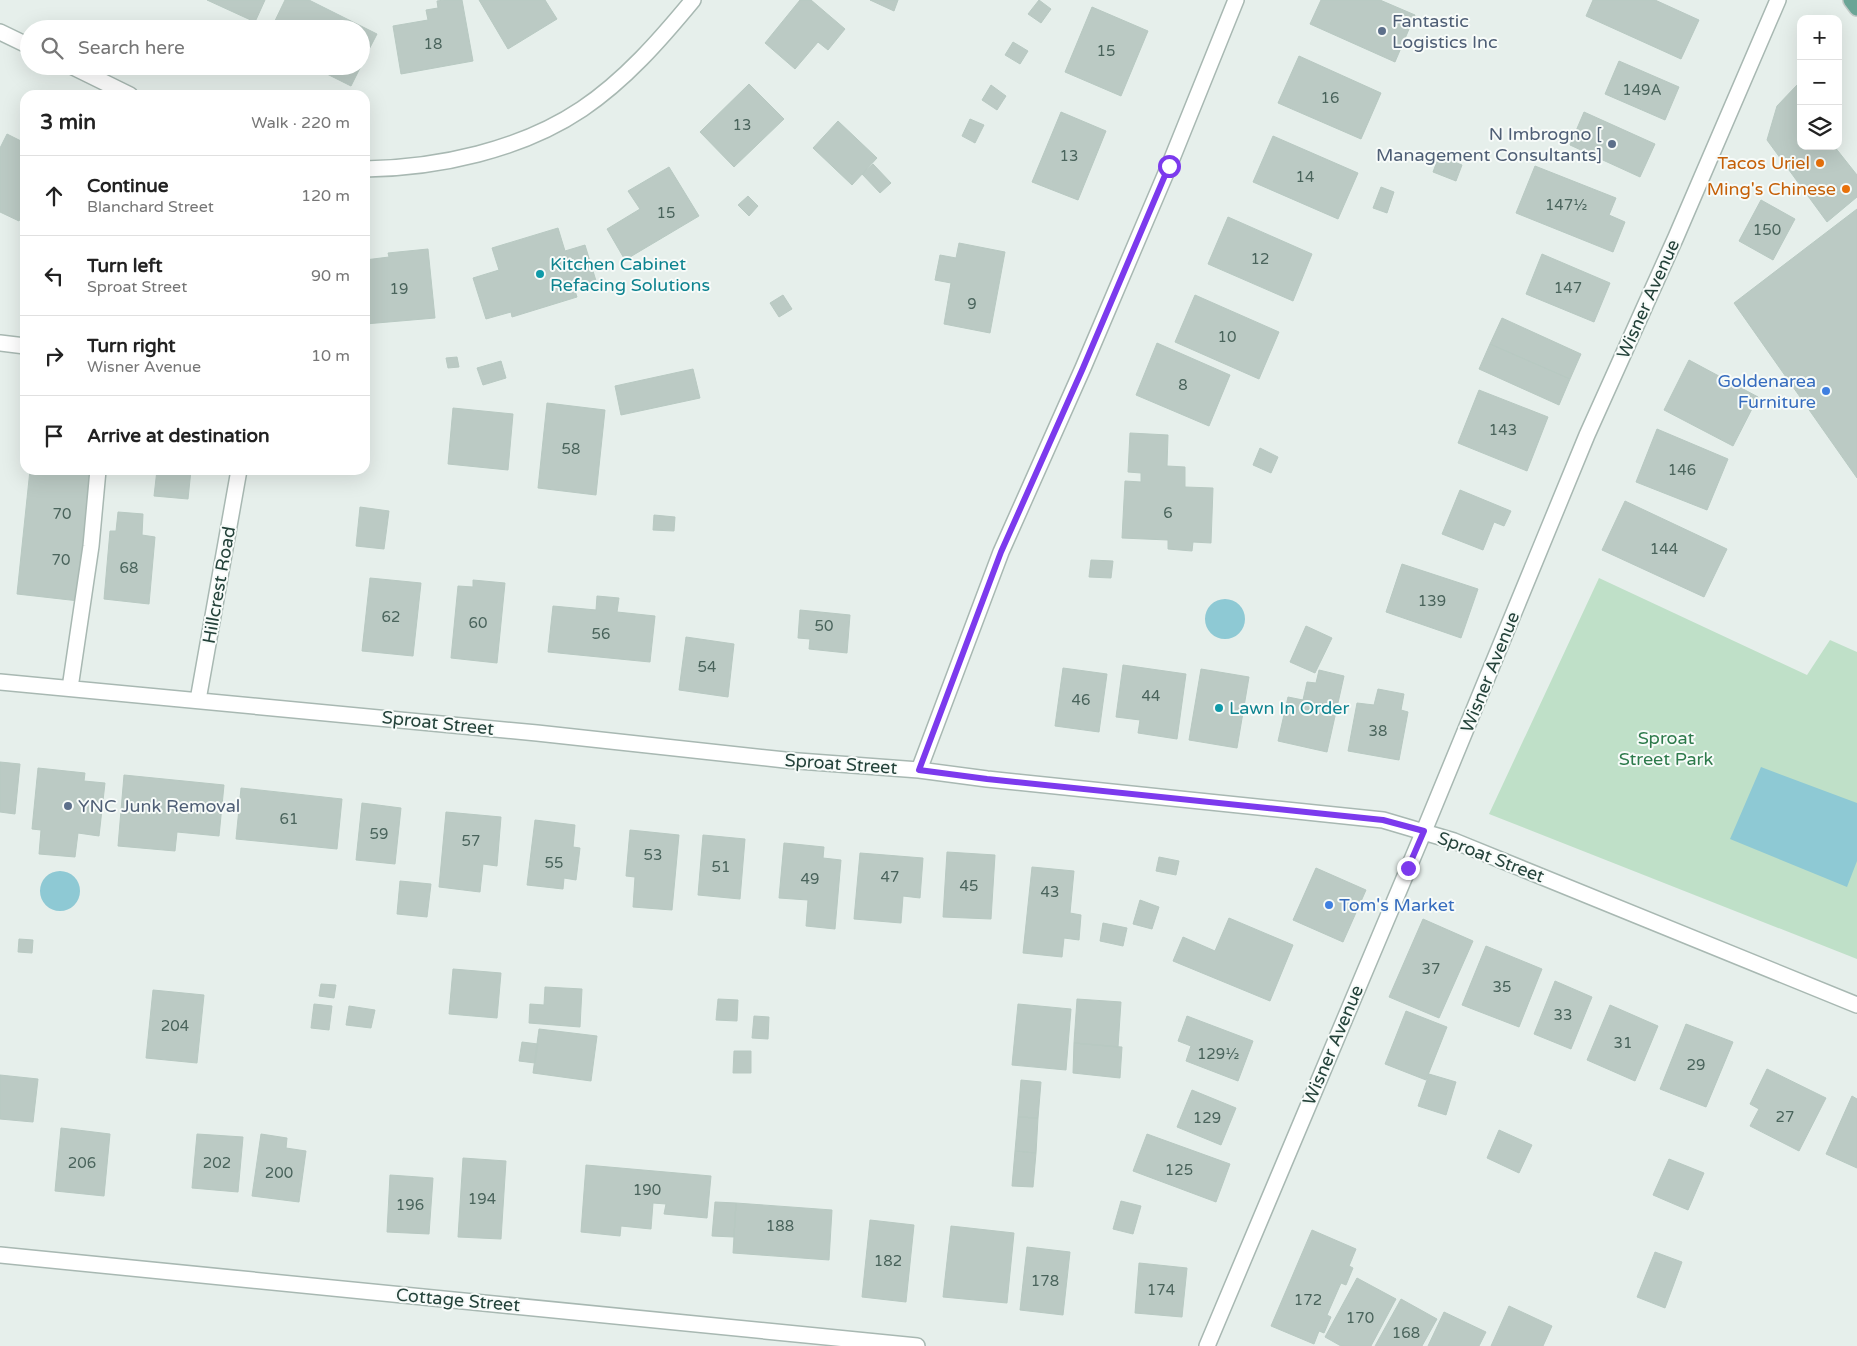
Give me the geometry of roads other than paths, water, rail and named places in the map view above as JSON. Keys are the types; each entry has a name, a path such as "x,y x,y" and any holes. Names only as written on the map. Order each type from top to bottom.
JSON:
{"main road":[{"path":"1851,0 1857,8"}],"street":[{"path":"370,169 412,166 448,160 483,152 546,129 582,109 621,78 643,57 693,0"},
{"path":"919,770 1001,552 1165,174 1236,0"},
{"name":"Wisner Avenue","path":"1207,1346 1424,831 1587,435 1676,237 1778,0"},
{"path":"0,32 20,42"},
{"path":"89,75 120,90"},
{"path":"0,343 20,345"},
{"path":"70,688 90,555 98,475"},
{"name":"Hillcrest Road","path":"198,700 238,475"},
{"name":"Sproat Street","path":"0,682 556,735 785,760 919,770 987,779 1383,820 1454,841 1857,1005"},
{"name":"Cottage Street","path":"0,1255 917,1346"}],"water":[{"path":"1229,599 1236,602 1242,608 1245,619 1244,627 1236,636 1229,639 1221,639 1214,636 1206,627 1205,615 1208,608 1217,600"},
{"path":"1761,767 1857,803 1857,861 1847,887 1730,839"},
{"path":"56,871 64,871 71,874 77,880 80,891 77,902 71,908 64,911 56,911 49,908 43,902 40,895 40,887 43,880 49,874"}],"place":[{"name":"Fantastic Logistics Inc","path":"1382,31"},
{"name":"N Imbrogno [ Management Consultants]","path":"1612,144"},
{"name":"Tacos Uriel","path":"1820,163"},
{"name":"Ming's Chinese","path":"1846,189"},
{"name":"Kitchen Cabinet Refacing Solutions","path":"540,274"},
{"name":"Goldenarea Furniture","path":"1826,391"},
{"name":"Lawn In Order","path":"1219,708"},
{"name":"YNC Junk Removal","path":"68,806"},
{"name":"Tom's Market","path":"1329,905"}],"park label":[{"name":"Sproat Street Park","path":"1666,748"}]}
